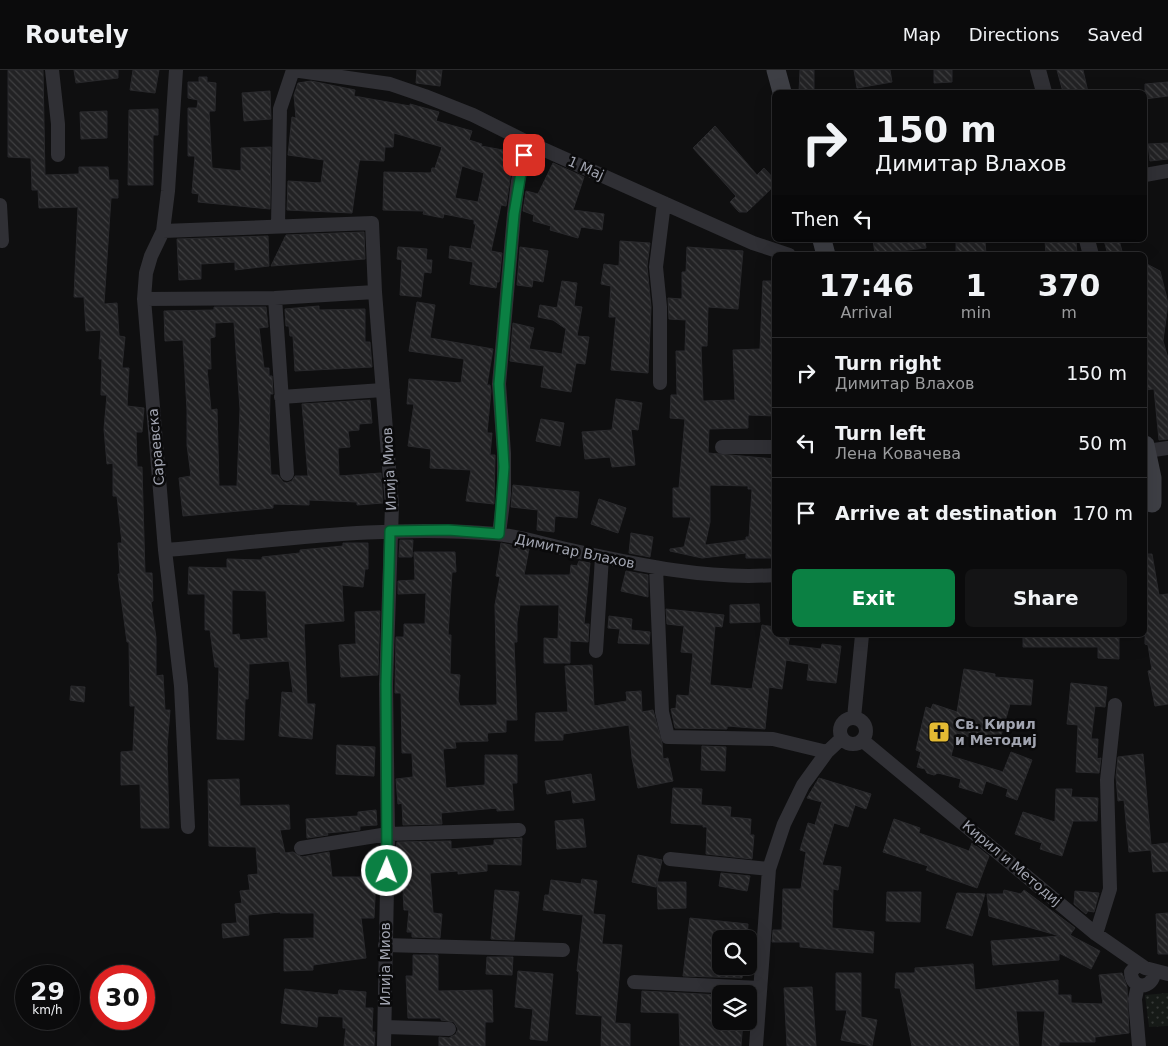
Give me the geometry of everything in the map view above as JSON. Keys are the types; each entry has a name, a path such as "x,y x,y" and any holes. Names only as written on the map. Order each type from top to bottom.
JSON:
{"main road":[{"path":"776,70 781,90"},
{"path":"1147,453 1155,505"}],"street":[{"path":"52,70 58,124 58,155"},
{"name":"Сараевска","path":"176,70 168,191 163,231 151,256 146,273 144,299 165,550 181,686 188,827"},
{"path":"278,225 280,109 293,70"},
{"name":"1 Мај","path":"293,70 390,84 473,115 527,142 753,243 780,252"},
{"path":"1038,70 1043,90"},
{"path":"499,534 504,494 504,462 499,384 514,214 518,181 527,142"},
{"path":"1147,175 1168,171"},
{"path":"660,383 660,307 656,267 664,203"},
{"path":"0,205 2,241"},
{"name":"Илија Миов","path":"163,231 278,225 372,223 375,292 392,505 386,684 388,834 384,1046"},
{"path":"144,299 275,298 375,292"},
{"path":"275,298 287,474"},
{"path":"281,397 383,390"},
{"path":"722,447 772,447"},
{"path":"1147,448 1168,448"},
{"name":"Димитар Влахов","path":"165,550 390,531 448,530 499,534 656,568 720,576 772,575"},
{"path":"596,651 602,557"},
{"path":"656,568 662,712 668,737 773,739 827,752"},
{"path":"854,718 862,637"},
{"path":"1096,934 1110,889 1107,780 1115,705"},
{"path":"842,738 854,744 862,740 865,728 861,722 854,718"},
{"path":"756,1046 769,869 784,824 803,785 827,752 842,738 842,724 854,718"},
{"name":"Кирил и Методиј","path":"862,740 1096,934 1138,964 1161,973"},
{"path":"301,848 388,834 519,830"},
{"path":"670,859 769,869"},
{"path":"385,945 563,950"},
{"path":"1138,964 1131,972 1133,982 1138,985 1144,987 1150,984 1161,973"},
{"path":"634,982 760,988"},
{"path":"1138,985 1135,1000 1139,1046"},
{"path":"385,1027 449,1028"}],"shaded area":[{"path":"1168,993 1168,1026 1149,1027 1145,995"}],"building":[{"path":"8,70 43,70 45,175 79,174 79,167 108,167 109,180 118,180 118,198 111,198 104,304 117,303 119,336 125,337 122,368 129,368 127,406 144,408 142,432 136,432 137,467 142,467 145,573 152,573 153,601 151,602 156,638 156,676 163,675 165,710 170,710 167,747 169,828 141,828 140,784 121,785 121,752 133,751 135,706 130,706 129,642 127,642 118,574 120,574 118,543 122,543 117,496 113,496 113,463 107,464 104,429 107,395 101,395 102,359 99,359 101,330 86,331 84,297 74,297 78,207 39,208 38,190 32,190 31,158 8,157"},
{"path":"74,70 118,70 118,78 76,83"},
{"path":"133,70 159,70 155,93 130,90"},
{"path":"417,70 442,70 440,86 416,83"},
{"path":"800,70 814,70 814,90 799,90"},
{"path":"854,70 890,70 892,82 857,88"},
{"path":"934,70 952,70 952,82 934,83"},
{"path":"1057,70 1083,70 1088,90 1062,90"},
{"path":"199,77 207,77 207,82 216,83 215,111 209,111 212,168 241,171 241,148 271,147 270,209 198,202 199,194 192,193 195,156 188,156 188,108 197,108 198,100 188,98 188,82 199,82"},
{"path":"311,81 355,90 354,96 410,106 410,104 439,112 436,121 472,131 469,140 482,144 481,146 514,152 506,206 501,205 491,251 502,253 499,282 497,282 496,288 470,284 473,262 449,258 450,246 471,249 476,224 474,224 474,220 444,214 443,218 423,214 424,211 383,210 384,172 431,173 432,168 435,168 442,147 394,133 393,147 385,147 384,161 360,160 352,213 287,210 288,181 321,183 324,160 288,155 292,117 296,118 294,95 298,83","holes":["462,166 484,173 478,202 455,198"]},
{"path":"1168,82 1168,96 1147,99 1145,84"},
{"path":"270,91 271,119 244,121 242,93"},
{"path":"158,109 158,135 153,135 153,185 128,185 129,110"},
{"path":"107,111 107,138 81,139 80,112"},
{"path":"715,126 757,175 764,168 772,177 772,188 747,212 739,212 730,202 736,196 693,148"},
{"path":"1168,143 1168,159 1150,161 1148,144"},
{"path":"553,163 584,177 573,210 604,214 602,230 581,227 578,238 550,230 551,226 533,221 534,215 523,211 526,191 538,194"},
{"path":"364,232 365,259 271,266 286,235"},
{"path":"268,236 269,266 235,270 235,262 201,264 201,279 179,280 177,239"},
{"path":"620,241 650,243 647,266 651,307 648,373 611,370 616,317 609,317 611,286 601,284 604,264 619,266"},
{"path":"873,242 925,242 926,248 875,252"},
{"path":"956,242 985,242 986,252 956,252"},
{"path":"1045,242 1076,242 1077,252 1046,252"},
{"path":"1105,242 1120,242 1122,252 1107,252"},
{"path":"398,247 427,249 426,260 432,260 431,273 424,272 421,297 400,295 402,260 397,259"},
{"path":"520,247 548,251 543,282 533,280 532,287 517,285"},
{"path":"687,247 743,251 738,309 708,307 707,346 701,346 703,401 735,400 733,350 760,349 763,281 772,281 772,416 748,415 748,428 709,429 708,453 772,459 772,558 746,558 746,553 702,558 670,551 670,549 684,547 691,517 673,517 673,488 679,488 685,419 670,418 671,395 677,395 676,351 685,351 686,320 669,319 668,298 682,299 682,272 686,272","holes":["710,485 748,486 748,489 752,489 749,537 746,537 746,540 705,545 710,522"]},
{"path":"1147,264 1160,271 1168,303 1163,341 1168,358 1168,439 1159,440 1154,389 1147,390"},
{"path":"562,281 577,283 574,306 582,307 577,336 589,337 585,364 576,363 571,392 541,387 544,366 510,361 513,323 534,328 529,349 562,354 566,329 553,320 538,317 540,305 557,308"},
{"path":"417,302 435,305 430,338 493,349 487,385 490,385 491,391 487,433 492,433 490,455 495,455 494,504 466,501 471,470 430,468 431,449 408,446 414,404 407,404 409,379 461,383 464,359 409,351"},
{"path":"319,306 319,310 365,309 365,342 370,342 372,367 295,371 293,336 290,336 289,326 286,326 285,309"},
{"path":"214,307 266,307 268,327 259,328 264,368 269,368 269,376 272,376 273,394 270,394 269,441 271,475 278,475 283,482 287,483 292,481 295,476 308,476 302,404 370,400 372,423 359,424 359,430 348,431 350,447 338,448 339,476 381,473 383,503 357,505 357,502 309,500 309,505 273,504 273,508 183,516 179,478 191,476 187,445 183,340 165,341 164,311 214,310","holes":["234,322 240,409 237,486 219,486 217,409 211,410 207,369 211,369 210,338 215,337 215,323"]},
{"path":"616,399 642,403 638,430 631,429 635,465 612,467 610,457 585,459 582,432 612,430"},
{"path":"541,419 564,423 560,446 536,441"},
{"path":"513,485 579,492 577,518 555,516 554,532 537,530 538,510 511,507"},
{"path":"599,499 626,508 618,533 591,524"},
{"path":"631,533 653,537 650,557 629,553"},
{"path":"400,540 413,540 412,557 399,557"},
{"path":"343,543 368,543 368,569 365,569 363,587 342,585 344,621 304,624 307,704 315,704 312,739 279,736 282,692 293,693 289,661 249,664 248,699 245,699 244,740 217,739 219,667 215,667 210,630 205,630 205,594 188,594 189,567 227,568 227,559 262,560 262,557 300,553 300,550 343,546","holes":["232,590 266,591 268,638 240,640 239,634 232,635"]},
{"path":"501,543 529,549 524,575 570,575 571,565 577,566 579,561 590,563 584,624 589,624 588,642 570,641 570,663 544,663 544,638 558,639 559,605 520,605 517,622 517,642 514,642 517,720 506,720 506,732 487,733 488,741 455,742 456,748 443,749 446,788 485,785 485,755 517,755 517,783 512,783 514,810 497,811 497,808 441,813 442,824 403,825 402,803 398,804 396,779 413,777 412,753 402,753 401,693 395,693 396,637 404,637 404,624 425,624 426,593 398,594 398,581 415,580 414,552 455,552 456,572 452,572 448,635 451,635 450,674 460,675 458,699 460,706 497,705 495,605 500,577 496,576"},
{"path":"1147,554 1152,554 1159,595 1168,594 1168,704 1155,706 1148,671 1152,670 1148,645 1145,644 1145,637 1147,637"},
{"path":"626,571 648,575 648,597 621,591"},
{"path":"759,604 760,622 730,623 730,605"},
{"path":"666,609 724,615 722,627 715,626 710,685 752,689 762,625 772,627 772,637 790,637 788,645 821,649 822,644 841,646 836,683 807,680 809,664 786,660 782,689 769,687 765,729 727,726 727,729 675,728 671,709 676,708 677,695 689,696 693,653 681,652 684,626 667,624"},
{"path":"380,611 378,675 341,677 339,645 356,644 355,612"},
{"path":"609,616 632,619 631,630 650,632 649,644 618,643 620,629 608,628"},
{"path":"1023,637 1119,637 1119,659 1098,658 1098,647 1023,647"},
{"path":"592,665 594,706 627,701 626,692 641,691 642,712 653,710 662,743 663,759 668,758 673,781 638,788 632,758 629,725 563,734 563,740 535,741 536,713 568,712 565,666"},
{"path":"964,669 995,674 995,677 1033,680 1031,705 1010,704 998,746 957,733 951,756 1003,772 1011,752 1032,760 1017,800 1006,796 1008,789 986,781 982,794 959,787 961,779 938,773 934,775 927,773 925,769 917,767 921,752 916,750 926,707 931,709 933,704 957,712"},
{"path":"1071,683 1107,687 1105,707 1095,706 1091,739 1098,739 1097,759 1101,758 1099,773 1076,772 1078,725 1067,724"},
{"path":"71,686 85,687 84,702 70,700"},
{"path":"337,745 375,747 374,776 336,774"},
{"path":"702,746 726,747 725,771 701,770"},
{"path":"1143,754 1151,845 1168,843 1168,871 1153,872 1151,850 1129,852 1124,800 1118,801 1116,777 1118,757"},
{"path":"591,774 595,800 573,803 571,790 547,794 545,781"},
{"path":"819,778 871,794 866,809 855,805 848,827 834,823 822,865 841,867 838,890 833,889 832,928 874,932 873,953 800,947 800,942 772,942 773,930 782,930 783,889 801,889 806,852 800,850 808,823 815,825 822,802 807,798"},
{"path":"239,779 240,806 289,805 290,829 280,830 285,853 293,852 302,857 329,852 332,877 376,877 374,918 361,918 366,958 313,965 313,970 284,971 284,939 314,938 314,913 280,912 248,915 249,935 223,938 222,924 237,923 235,904 242,903 240,891 250,890 248,875 258,874 256,847 209,846 208,780"},
{"path":"673,788 702,789 701,805 731,807 730,817 751,819 750,835 754,835 752,859 706,854 707,827 703,827 703,825 671,823"},
{"path":"1056,789 1072,789 1071,797 1098,798 1097,821 1073,821 1062,856 1040,849 1042,843 1015,834 1023,812 1055,822"},
{"path":"376,810 377,825 360,826 360,830 327,833 328,835 307,838 306,819 358,816 358,812"},
{"path":"583,819 586,847 557,849 555,821"},
{"path":"894,819 920,828 919,833 969,851 972,843 989,856 977,888 926,870 928,866 883,852"},
{"path":"522,838 521,865 487,864 487,871 458,874 458,871 430,873 433,913 442,914 440,938 412,937 412,932 407,932 409,910 404,910 401,852 396,852 397,842 451,841 451,849 494,845 494,840"},
{"path":"638,855 662,860 656,887 632,882"},
{"path":"721,873 750,876 747,891 719,886"},
{"path":"582,879 597,881 593,914 605,915 602,944 622,945 615,1023 630,1024 630,1046 601,1046 602,1016 576,1014 579,972 577,971 583,915 543,910 545,895 549,895 551,880 581,884"},
{"path":"657,882 686,882 686,908 658,909"},
{"path":"495,890 519,892 514,940 491,939"},
{"path":"1004,890 1021,894 1024,890 1075,928 1070,935 1100,951 1091,969 1059,953 1059,960 993,965 991,941 1060,936 989,916 987,894 1003,894"},
{"path":"1075,891 1099,893 1094,912 1088,911 1086,914 1074,904"},
{"path":"887,892 921,892 920,922 886,921"},
{"path":"957,893 985,894 972,936 946,928"},
{"path":"1168,913 1168,954 1158,954 1156,914"},
{"path":"690,918 748,924 748,930 712,930 712,975 742,975 742,978 683,976"},
{"path":"413,955 438,955 438,991 492,990 493,1022 485,1022 485,1046 439,1046 439,1037 449,1038 456,1034 458,1029 454,1022 441,1020 441,1018 408,1018 406,976 413,976"},
{"path":"487,957 513,957 512,975 486,974"},
{"path":"973,964 975,990 1058,980 1058,995 1071,995 1071,1003 1103,1004 1099,975 1122,973 1127,987 1129,1033 1095,1037 1095,1042 1059,1042 1059,1046 1042,1046 1045,1011 1016,1011 1019,1046 912,1046 900,988 895,988 896,973 915,973 915,968"},
{"path":"518,971 553,974 547,1041 530,1039 533,1009 515,1007"},
{"path":"836,973 861,973 861,1017 877,1020 872,1046 841,1040 847,1010 836,1010"},
{"path":"812,987 816,1046 787,1046 784,988"},
{"path":"285,989 338,995 339,990 366,992 365,1008 373,1008 372,1032 375,1032 374,1046 344,1046 346,1028 343,1028 343,1017 318,1016 317,1027 281,1023"},
{"path":"642,991 712,995 712,1030 742,1030 741,1046 680,1046 679,1013 641,1012"}],"place":[{"name":"Св. Кирил и Методиј","path":"939,732"}],"route":[{"path":"387,871 386,684 390,531 448,530 499,534 504,494 504,453 499,384 514,214 518,181 524,155"}]}
